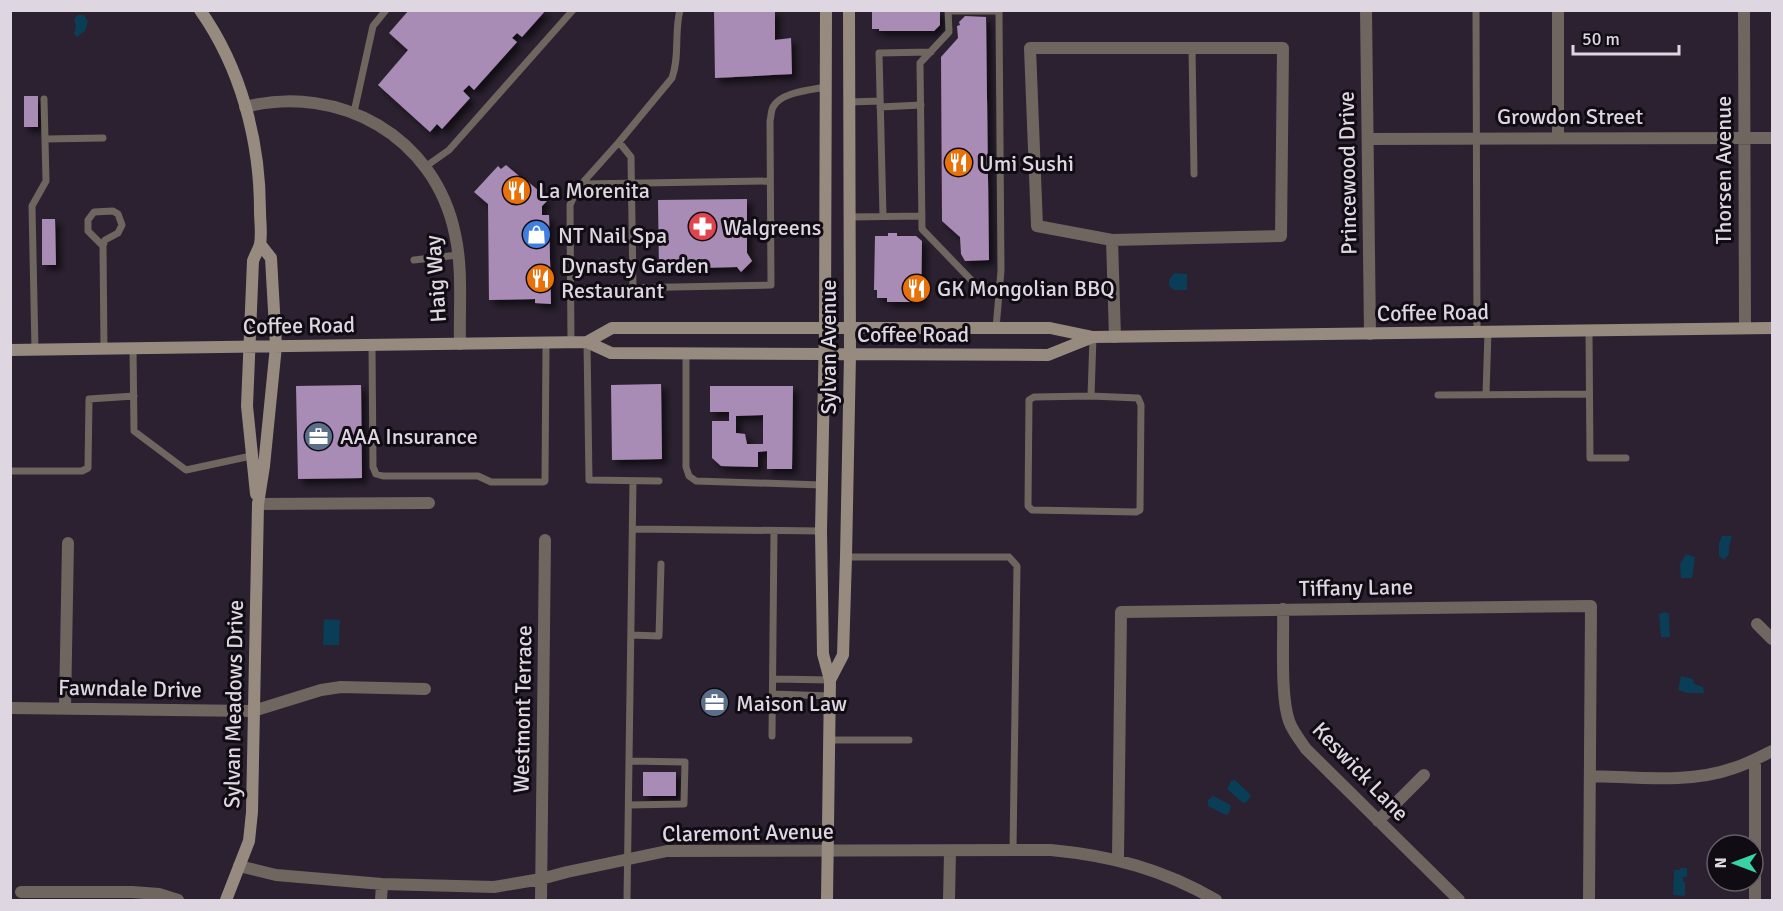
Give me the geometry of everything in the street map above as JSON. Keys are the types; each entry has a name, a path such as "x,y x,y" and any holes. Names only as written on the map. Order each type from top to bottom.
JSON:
{"main road":[{"name":"Sylvan Avenue","path":"826,10 825,329 821,531 823,654 831,680 827,900"},
{"name":"Sylvan Avenue","path":"831,680 843,655 846,557 850,355 849,10"},
{"name":"Sylvan Meadows Drive","path":"203,12 234,74 245,107 258,163 260,244 253,261 247,406 258,504"},
{"name":"Sylvan Meadows Drive","path":"226,900 249,842 252,812 258,504 266,455 276,346 271,258 260,244"},
{"name":"Coffee Road","path":"10,350 546,344 587,342 612,328 1050,328 1094,337 1115,337 1773,328"},
{"name":"Coffee Road","path":"587,342 611,353 1048,355 1094,337"}],"street":[{"name":"Princewood Drive","path":"1366,10 1370,334"},
{"path":"1558,10 1558,137"},
{"name":"Thorsen Avenue","path":"1744,10 1745,328"},
{"path":"1030,48 1283,48 1281,237 1112,240 1037,226 1030,48"},
{"name":"Haig Way","path":"245,107 274,102 303,101 332,105 354,112 375,123 394,135 412,151 440,191 450,212 458,255 460,344"},
{"name":"Growdon Street","path":"1368,139 1773,138"},
{"path":"1112,240 1115,337"},
{"path":"258,504 429,502"},
{"name":"Westmont Terrace","path":"541,900 545,540"},
{"path":"65,708 68,543"},
{"name":"Tiffany Lane","path":"1118,859 1121,612 1591,606 1590,776"},
{"name":"Keswick Lane","path":"1283,609 1285,703 1289,720 1306,749 1459,900"},
{"path":"1757,624 1773,639"},
{"name":"Fawndale Drive","path":"10,708 253,711 295,700 321,690 341,687 425,689"},
{"path":"1589,900 1590,776 1708,775 1733,769 1773,751"},
{"path":"1755,760 1755,900"},
{"path":"1378,821 1424,775"},
{"name":"Claremont Avenue","path":"239,866 276,874 382,884 494,887 668,851 1051,850 1118,859 1171,877 1216,900"},
{"path":"949,900 950,851"},
{"path":"381,900 382,884"},
{"path":"21,892 141,893 159,894 178,900"}],"lane":[{"path":"354,112 373,26 386,10"},
{"path":"425,167 449,150 573,10"},
{"path":"571,343 570,205 581,184 672,78 676,67 680,10"},
{"path":"1476,10 1476,137 1486,394"},
{"path":"996,328 999,295 1001,271 999,11 948,11 949,32 921,63 922,229 975,284 999,295"},
{"path":"1192,48 1194,174"},
{"path":"883,216 879,53 931,52"},
{"path":"571,289 771,285 770,121 773,107 780,99 800,91 826,87"},
{"path":"35,350 32,206 46,181 44,99"},
{"path":"849,102 921,105"},
{"path":"45,139 104,138"},
{"path":"619,142 631,157 633,288"},
{"path":"581,184 770,181"},
{"path":"103,246 88,231 88,220 94,212 113,211 121,218 120,230 105,240 103,246 104,349"},
{"path":"849,217 922,216"},
{"path":"414,260 458,255"},
{"path":"1589,331 1590,458 1626,458"},
{"path":"1091,396 1094,337"},
{"path":"587,342 589,480 659,481"},
{"path":"372,345 373,467 376,474 383,476 478,476 491,482 545,481 546,344"},
{"path":"133,348 134,431 186,470 251,456"},
{"path":"686,352 686,467 689,476 696,481 822,485"},
{"path":"1438,395 1589,394"},
{"path":"10,471 82,471 88,468 89,399 134,396"},
{"path":"1091,396 1138,398 1141,405 1140,510 1136,512 1032,510 1028,506 1029,400 1034,397 1091,396"},
{"path":"627,900 633,481"},
{"path":"633,529 821,531"},
{"path":"772,736 774,531"},
{"path":"846,557 1009,557 1017,566 1013,850"},
{"path":"631,636 659,636 661,564"},
{"path":"773,679 831,680"},
{"path":"773,694 830,696"},
{"path":"830,740 909,740"},
{"path":"629,805 684,804 685,762 630,760"}],"water":[{"path":"78,15 84,15 88,21 85,31 77,37 74,34 76,26 74,19"},
{"path":"1174,273 1187,274 1187,290 1174,290 1169,286 1169,280"},
{"path":"1722,536 1732,536 1729,554 1724,560 1719,556 1719,543"},
{"path":"1686,554 1695,557 1692,578 1681,578 1680,564"},
{"path":"1665,612 1669,614 1670,637 1661,637 1659,614"},
{"path":"324,619 340,620 339,645 323,645"},
{"path":"1681,676 1693,679 1694,684 1703,687 1704,693 1688,693 1678,690"},
{"path":"1235,780 1251,795 1247,802 1243,803 1227,789 1231,781"},
{"path":"1213,796 1231,805 1229,813 1226,815 1208,806 1208,800"},
{"path":"1680,868 1687,868 1687,877 1683,877 1685,896 1673,895 1674,870 1680,870"}],"building":[{"path":"409,10 546,10 522,37 517,33 512,38 517,42 474,90 469,85 463,91 470,98 442,129 437,124 430,132 378,85 408,50 389,33"},
{"path":"714,10 775,10 775,40 791,38 792,74 715,78"},
{"path":"872,10 940,10 940,25 934,31 879,31 879,29 872,29"},
{"path":"965,16 986,17 989,260 965,261 961,254 960,237 942,221 941,57 958,38 957,26"},
{"path":"24,96 38,96 38,127 24,127"},
{"path":"506,165 539,191 537,193 547,201 542,206 542,215 549,215 551,304 535,303 535,299 489,300 488,204 474,192 498,166 501,169"},
{"name":"Walgreens","path":"747,199 747,253 752,261 741,272 737,267 659,269 658,200"},
{"path":"42,219 55,219 56,265 42,265"},
{"path":"888,233 897,233 897,236 916,236 922,241 921,302 887,302 887,298 877,298 877,290 874,290 875,236 888,236"},
{"path":"661,384 662,459 612,460 611,385"},
{"path":"361,385 362,478 298,479 296,386"},
{"path":"710,386 793,386 792,469 767,469 767,451 758,452 758,467 721,466 712,458 712,421 729,421 729,412 710,412","holes":["763,415 763,444 747,444 745,434 736,433 736,416"]},
{"path":"643,772 676,772 676,796 643,796"}],"place":[{"name":"Umi Sushi","path":"958,163"},
{"name":"La Morenita","path":"517,190"},
{"name":"Walgreens","path":"702,227"},
{"name":"NT Nail Spa","path":"537,235"},
{"name":"Dynasty Garden Restaurant","path":"540,278"},
{"name":"GK Mongolian BBQ","path":"916,288"},
{"name":"AAA Insurance","path":"319,436"},
{"name":"Maison Law","path":"715,703"}]}
